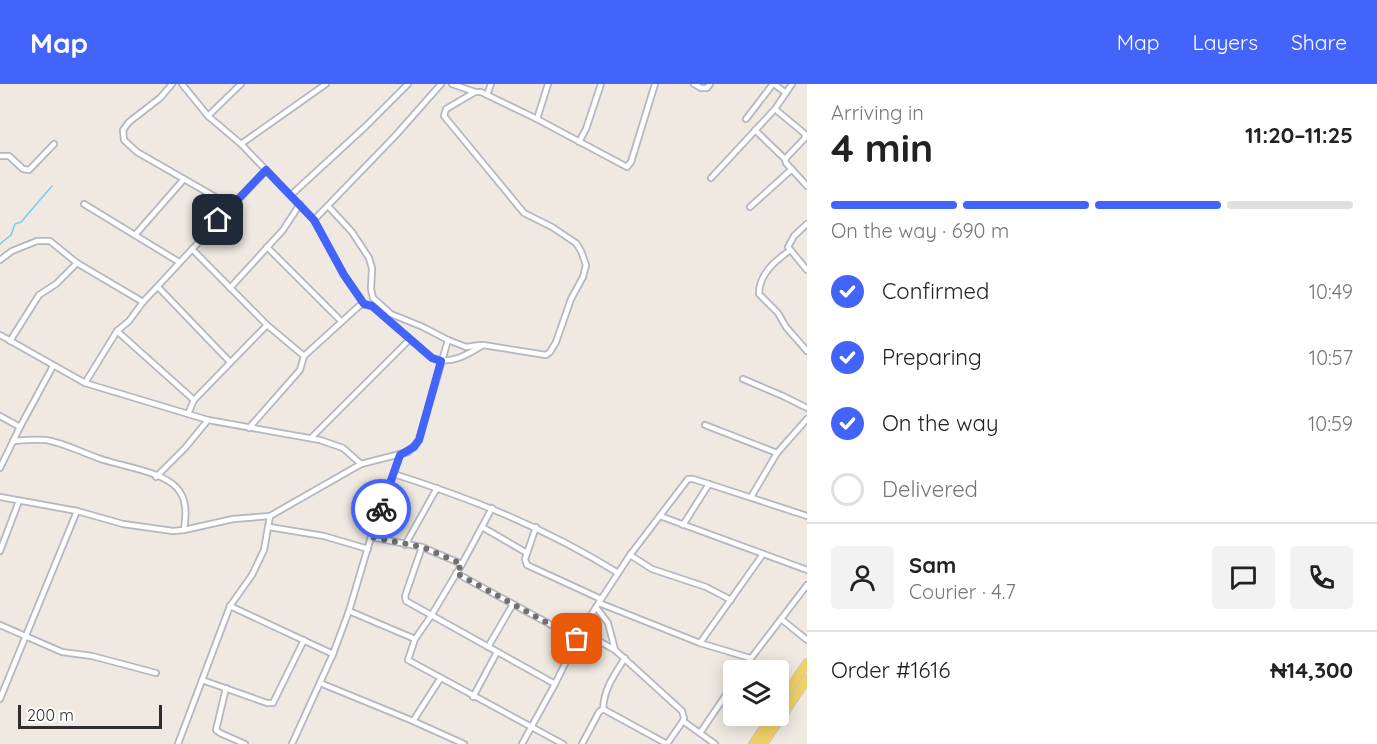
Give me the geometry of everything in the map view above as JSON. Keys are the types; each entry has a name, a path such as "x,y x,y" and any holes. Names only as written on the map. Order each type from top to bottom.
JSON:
{"main road":[{"path":"789,689 807,663"},
{"path":"763,744 807,679"},
{"path":"753,744 765,726"}],"street":[{"path":"172,84 160,98 129,122 123,130 124,140 137,152 231,206"},
{"path":"182,84 208,116 241,144 314,220 344,275 364,304"},
{"path":"208,116 241,84"},
{"path":"241,144 326,84"},
{"path":"291,195 408,84"},
{"path":"314,220 396,135 441,84"},
{"path":"452,84 481,92 627,167 631,162 655,84"},
{"path":"487,95 491,84"},
{"path":"537,119 548,84"},
{"path":"579,142 586,129 601,84"},
{"path":"694,84 701,88 707,88 710,84"},
{"path":"746,120 773,84 786,93"},
{"path":"711,178 775,109 792,84"},
{"path":"328,206 352,232 369,258 372,268 373,298 391,314 466,347 483,345 546,355 550,352 571,299 583,277 586,265 576,243 552,227 524,213 444,116 446,109 475,92"},
{"path":"775,109 805,134 805,138 785,159"},
{"path":"755,130 785,159 807,186"},
{"path":"0,156 9,156 23,170 29,170 54,144"},
{"path":"750,207 792,169"},
{"path":"85,383 117,331 129,321 142,302 266,170"},
{"path":"802,181 807,176"},
{"path":"135,235 184,179"},
{"path":"84,204 180,262"},
{"path":"230,288 283,230 300,204"},
{"path":"807,224 794,236 788,247 807,270"},
{"path":"0,260 12,251 43,240 50,241 77,263 142,302"},
{"path":"267,247 341,321"},
{"path":"192,249 267,325 304,356"},
{"path":"789,251 765,273 759,294 778,313 786,327 807,351"},
{"path":"10,341 39,295 56,284 77,263"},
{"path":"158,287 230,362"},
{"path":"249,428 300,370 304,356 341,321 364,304 372,306 432,358 441,361 465,357 483,345"},
{"path":"188,414 194,400 267,325"},
{"path":"117,331 194,400"},
{"path":"0,335 85,383 208,420 311,438 343,448 361,464"},
{"path":"311,438 410,339"},
{"path":"0,497 76,511 123,524 173,531 184,531 233,519 270,516 361,464 400,455 414,447 419,440 448,340"},
{"path":"0,468 53,366"},
{"path":"743,379 807,408"},
{"path":"0,416 20,427"},
{"path":"751,497 777,453 807,419"},
{"path":"156,477 185,448 208,420"},
{"path":"705,425 777,453"},
{"path":"13,441 55,442 175,485 184,500 184,531"},
{"path":"292,744 333,654 400,455"},
{"path":"394,474 492,508 536,527 618,573"},
{"path":"522,744 581,631 630,555 688,479 807,516"},
{"path":"683,525 709,484"},
{"path":"405,545 437,488"},
{"path":"0,551 19,501"},
{"path":"492,508 462,564 415,639 408,662 563,744"},
{"path":"0,699 76,511"},
{"path":"178,744 230,606 257,566 264,550 270,516"},
{"path":"660,516 807,570"},
{"path":"269,527 315,534 368,549"},
{"path":"482,527 527,553"},
{"path":"536,527 527,553 525,562 527,565 599,603 700,643 750,658 807,585"},
{"path":"371,537 422,547 462,564"},
{"path":"422,547 405,598 408,603 555,684"},
{"path":"700,643 763,554"},
{"path":"630,555 652,569 706,587 731,600"},
{"path":"456,573 577,639"},
{"path":"599,603 608,623 615,650"},
{"path":"488,647 513,604"},
{"path":"230,606 333,654"},
{"path":"349,610 415,639"},
{"path":"781,619 807,640"},
{"path":"0,626 62,652 92,656 156,673"},
{"path":"581,631 625,658 684,714 683,721 667,744 603,709"},
{"path":"202,680 267,703 273,703 304,640"},
{"path":"473,697 497,652"},
{"path":"582,744 599,712 603,709 609,682 625,658"},
{"path":"412,721 440,679"},
{"path":"320,683 464,744"},
{"path":"226,688 216,730 220,734 245,744"},
{"path":"700,733 723,699"},
{"path":"683,721 715,744"}],"waterway":[{"path":"0,244 11,235 15,224 21,222 52,186"}],"way so far":[{"path":"381,509 371,537 422,547 462,564 456,573 577,639"}],"route":[{"path":"218,220 266,170 314,220 352,289 364,304 372,306 432,358 441,361 419,440 408,452 400,455 381,509"}]}
